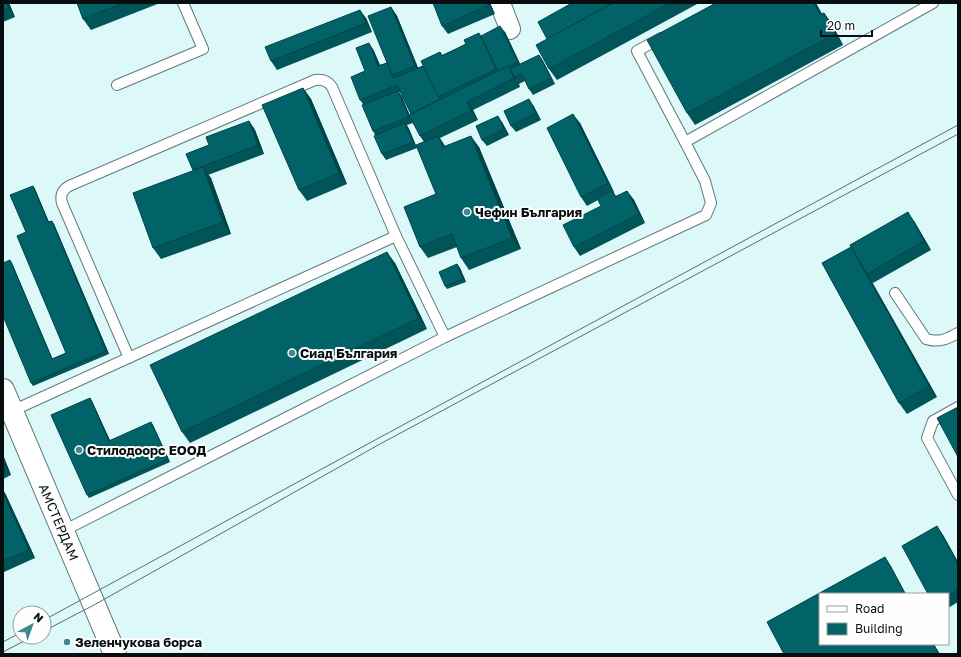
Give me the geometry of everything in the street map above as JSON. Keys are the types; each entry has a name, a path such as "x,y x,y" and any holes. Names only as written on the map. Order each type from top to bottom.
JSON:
{"street":[{"path":"500,3 510,29"},
{"name":"АМСТЕРДАМ","path":"3,390 115,654"}],"lane":[{"path":"118,85 203,49 183,3"},
{"path":"685,142 933,3"},
{"path":"63,531 445,337 706,215 712,203 705,181 637,51 671,33"},
{"path":"129,358 62,203 62,193 69,186 320,80 329,83 332,87 396,236 445,337"},
{"path":"12,411 396,236"},
{"path":"895,293 926,339 934,341 944,340 958,333"},
{"path":"958,407 933,421 927,438 958,494"}],"building":[{"path":"3,3 6,3 9,8 3,10"},
{"path":"77,3 123,3 83,19"},
{"path":"433,3 488,3 489,5 442,26"},
{"path":"572,3 613,3 547,39 538,22"},
{"path":"613,3 670,3 549,69 536,45"},
{"path":"716,3 814,3 820,14 824,13 835,34 687,113 647,40"},
{"path":"391,7 415,66 392,75 368,16"},
{"path":"360,10 366,23 271,61 265,47"},
{"path":"500,26 518,62 498,71 481,36"},
{"path":"479,33 496,69 438,97 421,61 440,52 442,56 466,44 464,40"},
{"path":"369,43 378,66 387,63 394,78 423,66 440,99 411,114 397,85 360,100 351,77 365,71 356,48"},
{"path":"539,55 551,78 529,89 522,74 515,78 510,69"},
{"path":"508,66 514,78 467,102 471,111 420,136 409,115"},
{"path":"303,88 339,173 299,190 262,105"},
{"path":"398,91 409,117 373,131 362,105"},
{"path":"529,99 536,113 511,126 504,111"},
{"path":"573,114 608,183 581,197 547,128"},
{"path":"498,116 504,129 482,140 476,126"},
{"path":"249,121 258,145 193,170 186,154 209,145 206,137"},
{"path":"405,123 413,142 382,154 374,136"},
{"name":"Чефин България","path":"438,136 443,147 471,136 512,238 461,258 452,234 420,247 404,207 436,194 416,145"},
{"path":"203,167 223,222 153,248 133,193"},
{"path":"33,186 48,222 52,221 106,351 31,383 3,316 3,263 10,260 52,359 66,353 17,236 26,232 10,195"},
{"path":"612,191 615,197 627,191 639,214 574,247 563,225 601,206 597,198"},
{"path":"908,212 924,241 867,274 850,245"},
{"path":"851,247 929,386 899,403 822,263"},
{"name":"Сиад България","path":"387,252 419,318 182,432 150,365"},
{"path":"457,264 463,279 445,286 439,272"},
{"path":"90,398 109,441 151,422 168,459 87,495 51,415"},
{"path":"958,407 958,457 937,418"},
{"path":"3,493 29,550 3,561"},
{"path":"937,526 958,564 958,590 949,595 949,593 927,593 902,546"},
{"path":"885,557 904,593 820,593"},
{"path":"819,593 819,645 934,645 938,654 784,654 767,622"}],"tram line":[{"path":"52,616 958,125"},
{"path":"52,627 94,605 380,444 958,134"},
{"path":"3,642 12,637"},
{"path":"3,652 17,645"}],"place":[{"name":"Чефин България","path":"467,212"},
{"name":"Сиад България","path":"292,353"},
{"name":"Стилодоорс ЕООД","path":"79,450"},
{"name":"Зеленчукова борса","path":"67,642"}]}
